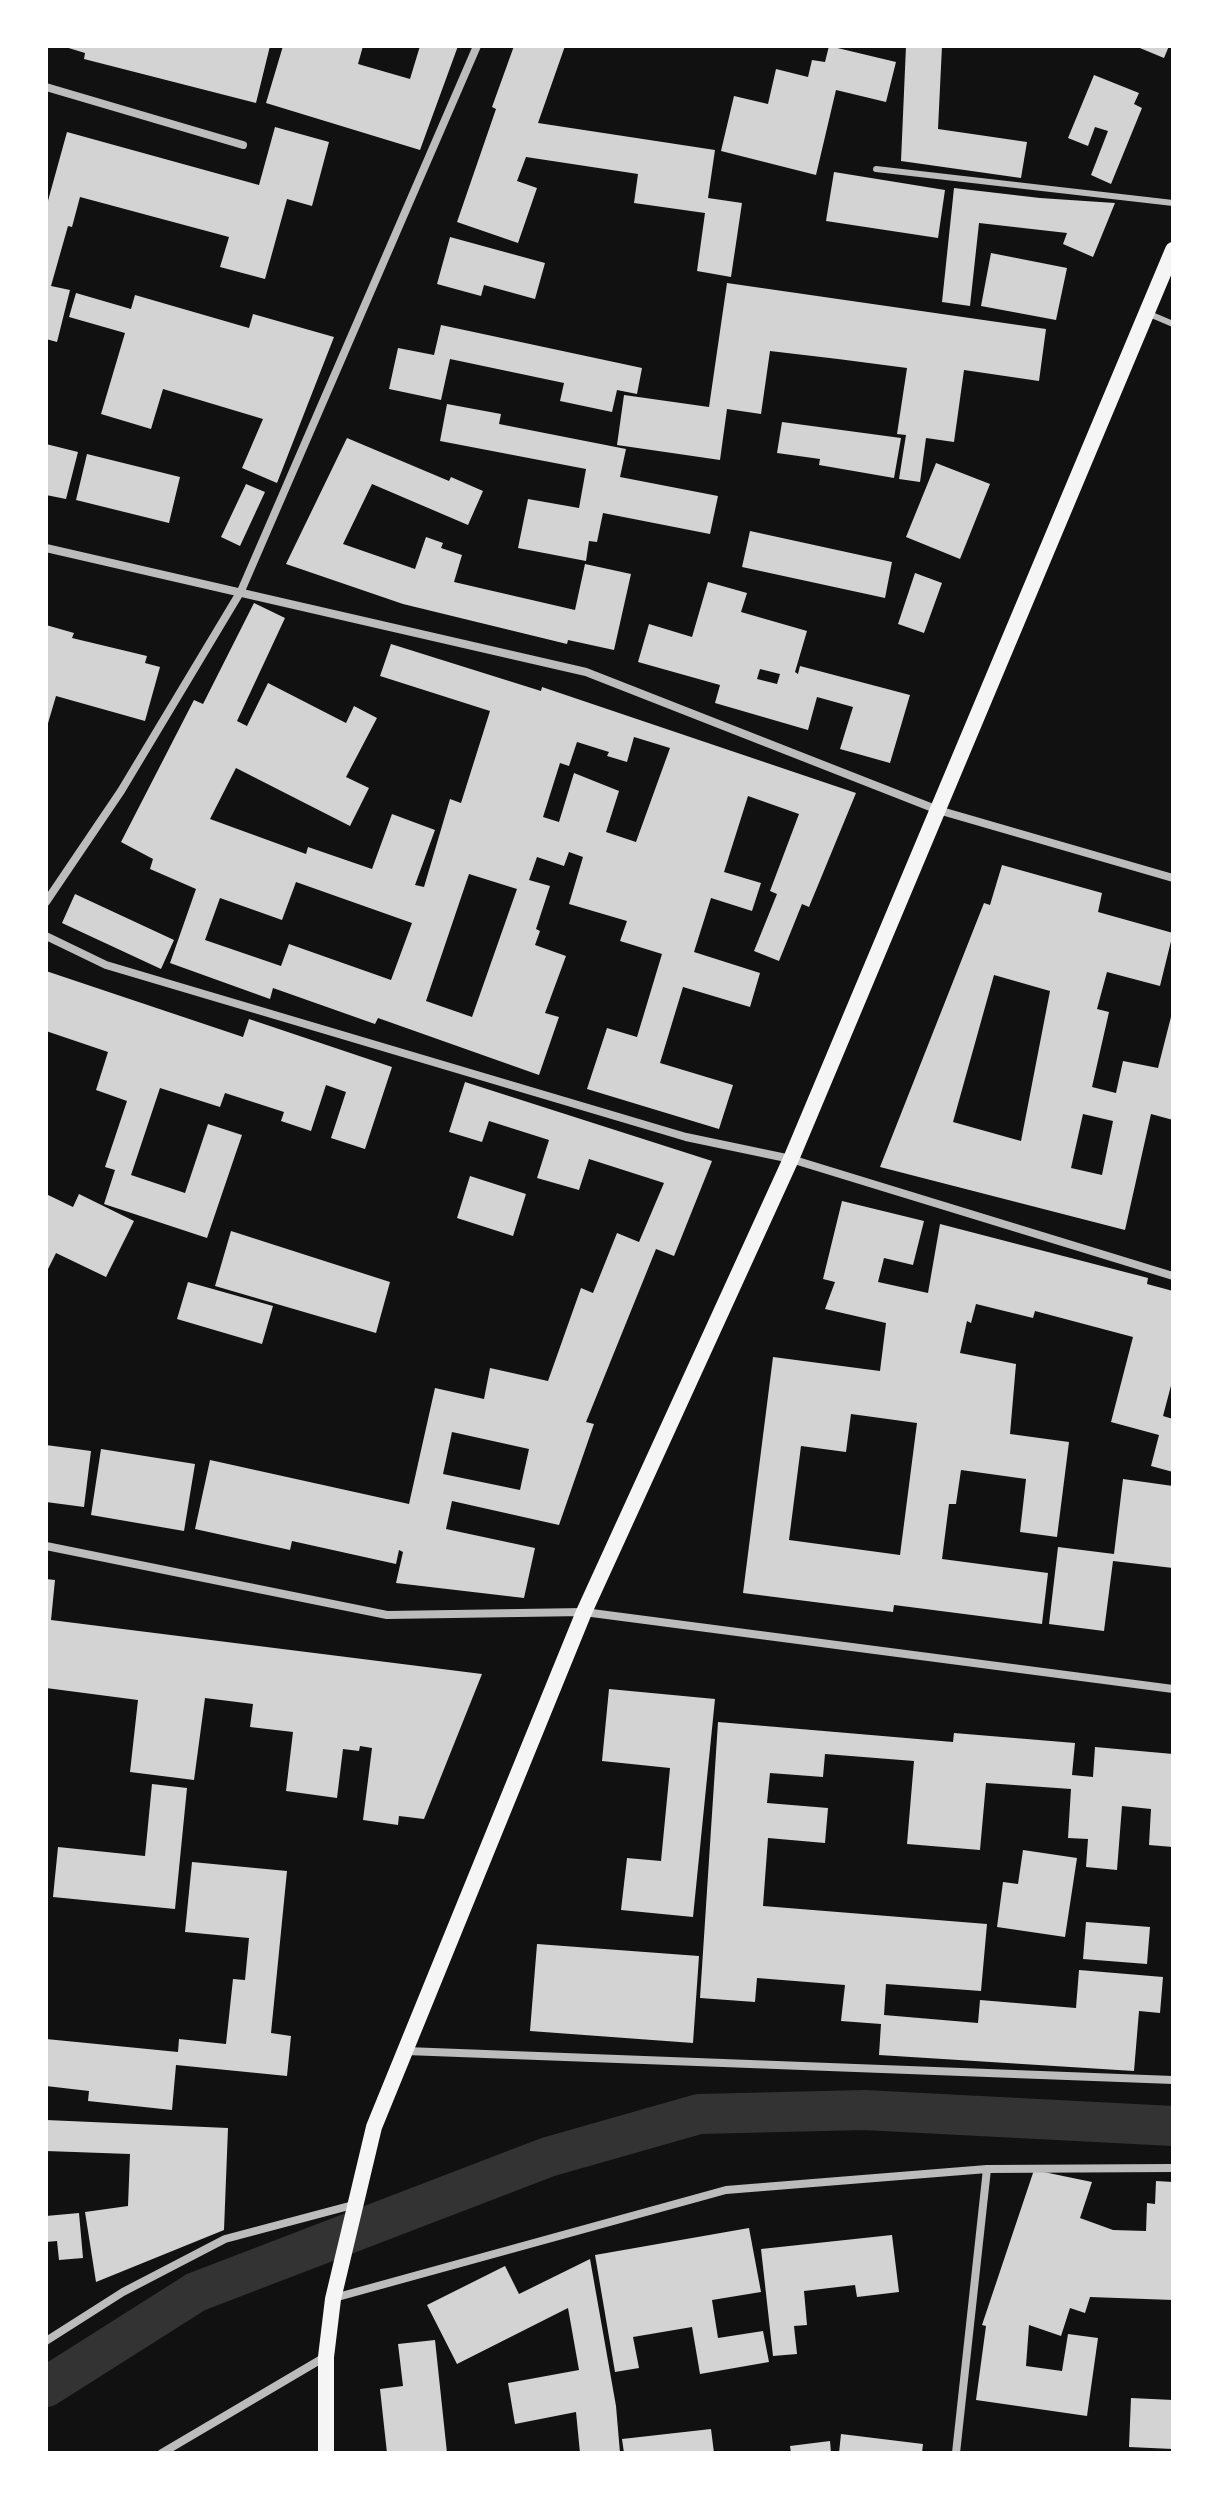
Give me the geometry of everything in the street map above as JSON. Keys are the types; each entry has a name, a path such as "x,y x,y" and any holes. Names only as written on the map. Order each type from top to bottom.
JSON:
{"main road":[{"path":"326,2453 326,2357 333,2299 374,2127 584,1612 791,1159 1173,250"}],"street":[{"path":"46,902 121,791 241,591 477,46"},
{"path":"46,87 243,145"},
{"path":"46,548 586,672 938,810 1173,878"},
{"path":"46,936 106,965 686,1137 791,1159 1173,1276"},
{"path":"46,1546 387,1615 584,1612 1173,1689"},
{"path":"405,2051 1173,2080"},
{"path":"333,2299 726,2190 987,2169 1173,2168"},
{"path":"956,2453 987,2169"},
{"path":"46,2341 123,2292 225,2239 353,2205"},
{"path":"162,2453 326,2357"}],"lane":[{"path":"876,169 1173,203"},
{"path":"1147,313 1173,324"}],"building":[{"path":"62,46 270,46 256,103 84,59 85,53"},
{"path":"283,46 363,46 358,64 410,79 420,46 458,46 420,150 266,103"},
{"path":"514,46 565,46 538,123 715,150 708,198 742,203 731,277 697,271 705,213 634,203 638,174 526,157 517,181 537,188 518,243 457,222"},
{"path":"829,46 896,62 886,102 836,90 816,175 721,151 734,96 768,104 776,69 808,77 812,60 825,62"},
{"path":"906,46 942,46 938,129 1027,142 1021,178 901,161"},
{"path":"1135,46 1169,46 1164,58"},
{"path":"1094,75 1139,93 1134,104 1142,108 1111,184 1091,175 1108,131 1095,127 1088,146 1068,138"},
{"path":"275,127 329,142 312,206 287,199 265,279 220,267 229,237 80,197 72,227 68,226 51,286 70,290 57,342 46,339 46,208 67,132 259,185"},
{"path":"834,172 945,190 938,238 826,221"},
{"path":"954,188 1115,203 1093,257 1063,244 1067,233 979,223 970,306 942,302"},
{"path":"450,237 545,263 535,299 484,285 481,296 437,284"},
{"path":"991,253 1067,268 1056,320 981,306"},
{"path":"727,283 1046,329 1039,381 964,370 954,442 926,438 920,482 899,479 906,435 897,434 907,368 838,359 770,351 761,414 727,409 720,460 617,445 624,395 709,407"},
{"path":"76,293 131,309 135,295 249,328 253,314 334,337 277,483 242,468 263,419 163,389 151,429 101,414 125,333 69,317"},
{"path":"441,325 642,368 637,394 617,390 612,412 560,401 564,383 450,359 441,400 389,389 398,348 434,355"},
{"path":"447,404 501,414 499,424 626,449 620,477 718,496 710,534 603,513 597,542 589,541 586,561 518,548 528,499 579,508 586,469 440,441"},
{"path":"782,422 901,438 894,478 819,465 820,459 777,453"},
{"path":"347,438 449,481 451,477 483,491 468,525 372,484 343,544 415,569 426,537 443,543 441,548 462,555 454,582 575,610 585,564 631,574 614,650 568,640 567,644 403,604 286,564"},
{"path":"46,444 78,452 66,499 46,495"},
{"path":"87,454 180,477 169,523 76,500"},
{"path":"936,463 990,484 960,559 906,537"},
{"path":"246,484 265,492 240,546 221,537"},
{"path":"750,531 892,562 885,598 742,567"},
{"path":"915,573 942,583 924,633 898,624"},
{"path":"708,582 747,593 741,612 807,631 795,672 798,674 800,666 910,695 890,763 840,749 853,707 817,697 808,730 715,703 720,685 638,662 649,624 692,637","holes":["760,669 780,674 777,684 757,679"]},
{"path":"254,603 285,618 237,721 247,726 268,683 346,723 354,706 377,718 346,777 369,788 350,826 236,768 210,819 306,854 308,847 372,869 392,814 435,830 415,885 424,887 450,799 461,803 490,711 380,676 391,644 541,691 542,687 856,793 809,907 802,904 779,961 754,951 777,894 770,891 799,814 748,796 724,872 761,883 752,911 711,898 694,952 760,973 750,1007 683,987 660,1063 733,1085 719,1129 587,1089 607,1028 637,1037 662,954 620,941 627,921 569,904 583,857 569,852 564,866 537,857 529,880 550,886 536,929 540,931 535,945 566,956 545,1013 559,1017 539,1075 378,1018 375,1024 273,988 270,999 170,963 196,889 150,869 153,859 121,842 194,700 203,704","holes":["634,737 670,748 636,842 606,832 619,791 574,773 559,822 543,817 560,763 569,766 577,742 609,752 607,756 627,762","469,874 517,889 472,1017 426,1001","296,882 412,923 391,980 289,944 281,966 205,940 220,898 282,920"]},
{"path":"46,625 74,633 72,638 147,656 145,663 160,667 145,721 56,696 46,730"},
{"path":"1002,865 1102,893 1098,912 1173,933 1160,986 1107,972 1097,1009 1109,1012 1092,1087 1116,1093 1123,1061 1158,1068 1173,1009 1173,1120 1151,1114 1125,1230 880,1167 984,903 990,905","holes":["994,975 1050,991 1021,1141 953,1122","1083,1114 1113,1121 1102,1175 1071,1168"]},
{"path":"75,894 174,940 161,969 62,923"},
{"path":"46,971 243,1037 249,1019 392,1067 365,1149 331,1138 346,1092 326,1085 311,1131 281,1121 284,1112 225,1093 220,1107 160,1088 131,1175 185,1193 208,1124 242,1135 207,1238 104,1204 115,1170 105,1167 127,1101 96,1090 108,1052 46,1031"},
{"path":"465,1082 712,1161 674,1256 656,1249 586,1422 594,1424 559,1525 452,1501 446,1529 535,1548 524,1598 396,1583 403,1552 399,1550 396,1564 292,1541 290,1550 195,1529 210,1460 409,1504 435,1388 484,1399 490,1368 548,1381 581,1288 593,1293 617,1233 639,1242 664,1183 589,1159 579,1190 537,1178 549,1140 489,1121 482,1142 449,1132","holes":["452,1432 529,1449 520,1490 443,1474"]},
{"path":"470,1176 526,1194 513,1236 457,1218"},
{"path":"46,1194 73,1207 79,1194 134,1221 106,1277 56,1253 46,1273"},
{"path":"842,1201 924,1221 913,1265 884,1258 878,1282 928,1293 940,1224 1148,1278 1147,1284 1173,1291 1173,1378 1163,1416 1173,1419 1173,1472 1151,1466 1159,1435 1111,1422 1133,1337 1035,1311 1033,1318 976,1304 971,1323 967,1321 960,1353 1016,1364 1010,1434 1069,1442 1057,1537 1020,1532 1026,1479 961,1470 956,1504 949,1504 942,1559 1048,1573 1042,1624 894,1605 893,1612 743,1593 773,1357 880,1371 886,1323 825,1309 835,1282 823,1279","holes":["851,1414 917,1423 900,1555 789,1540 801,1446 846,1452"]},
{"path":"231,1231 390,1282 376,1333 215,1286"},
{"path":"188,1282 273,1306 262,1344 177,1319"},
{"path":"46,1445 91,1451 84,1507 46,1502"},
{"path":"101,1449 195,1464 184,1531 91,1515"},
{"path":"1123,1479 1173,1486 1173,1568 1113,1561 1104,1631 1049,1624 1058,1547 1114,1554"},
{"path":"46,1579 55,1580 51,1620 482,1674 424,1819 399,1816 398,1825 363,1820 372,1748 360,1746 359,1751 343,1749 337,1798 286,1791 293,1732 250,1727 253,1704 205,1698 194,1780 130,1772 138,1700 46,1688"},
{"path":"609,1689 715,1699 693,1917 621,1910 627,1858 661,1861 670,1768 602,1761"},
{"path":"718,1722 953,1742 954,1733 1075,1743 1072,1775 1093,1777 1095,1747 1173,1754 1173,1847 1149,1845 1151,1809 1122,1806 1117,1870 1086,1867 1088,1839 1068,1838 1071,1789 986,1783 980,1850 907,1844 914,1761 825,1754 823,1777 770,1773 767,1803 828,1808 825,1843 768,1838 763,1906 987,1924 981,1991 886,1984 884,2015 978,2023 980,2000 1076,2008 1079,1970 1163,1977 1160,2013 1139,2011 1134,2071 879,2055 881,2024 841,2021 845,1985 757,1978 755,2002 700,1998"},
{"path":"152,1784 187,1788 175,1909 53,1897 58,1847 145,1856"},
{"path":"1023,1850 1077,1858 1065,1937 997,1927 1003,1882 1018,1884"},
{"path":"192,1862 287,1871 271,2033 291,2036 287,2076 176,2065 172,2110 88,2101 89,2091 46,2086 46,2039 178,2052 179,2039 226,2044 233,1979 245,1980 249,1938 185,1932"},
{"path":"1086,1922 1150,1927 1147,1964 1083,1959"},
{"path":"537,1944 699,1956 693,2043 530,2031"},
{"path":"46,2120 228,2128 224,2230 96,2282 85,2212 128,2206 130,2154 46,2151"},
{"path":"1034,2170 1092,2182 1080,2218 1113,2230 1146,2231 1147,2203 1155,2204 1156,2181 1173,2182 1173,2300 1090,2297 1085,2313 1070,2308 1061,2336 1029,2325 1026,2366 1062,2371 1068,2334 1098,2338 1087,2416 976,2400 986,2326 982,2325"},
{"path":"79,2213 83,2258 59,2260 57,2241 46,2242 46,2216"},
{"path":"749,2228 761,2292 712,2300 718,2338 763,2331 769,2362 700,2374 692,2327 633,2337 639,2368 615,2372 595,2255"},
{"path":"892,2235 899,2292 857,2297 855,2285 804,2291 807,2325 794,2326 797,2354 773,2356 761,2249"},
{"path":"590,2259 616,2406 620,2453 580,2453 576,2412 515,2424 508,2383 579,2370 568,2308 457,2364 427,2305 505,2266 519,2294"},
{"path":"435,2340 447,2453 387,2453 380,2389 403,2386 398,2344"},
{"path":"1131,2398 1173,2400 1173,2449 1129,2447"},
{"path":"711,2429 714,2453 624,2453 622,2439"},
{"path":"841,2434 923,2444 922,2453 839,2453"},
{"path":"830,2441 831,2453 791,2453 790,2446"}],"waterway":[{"path":"46,2387 196,2292 548,2157 699,2114 864,2110 1173,2126"}]}
